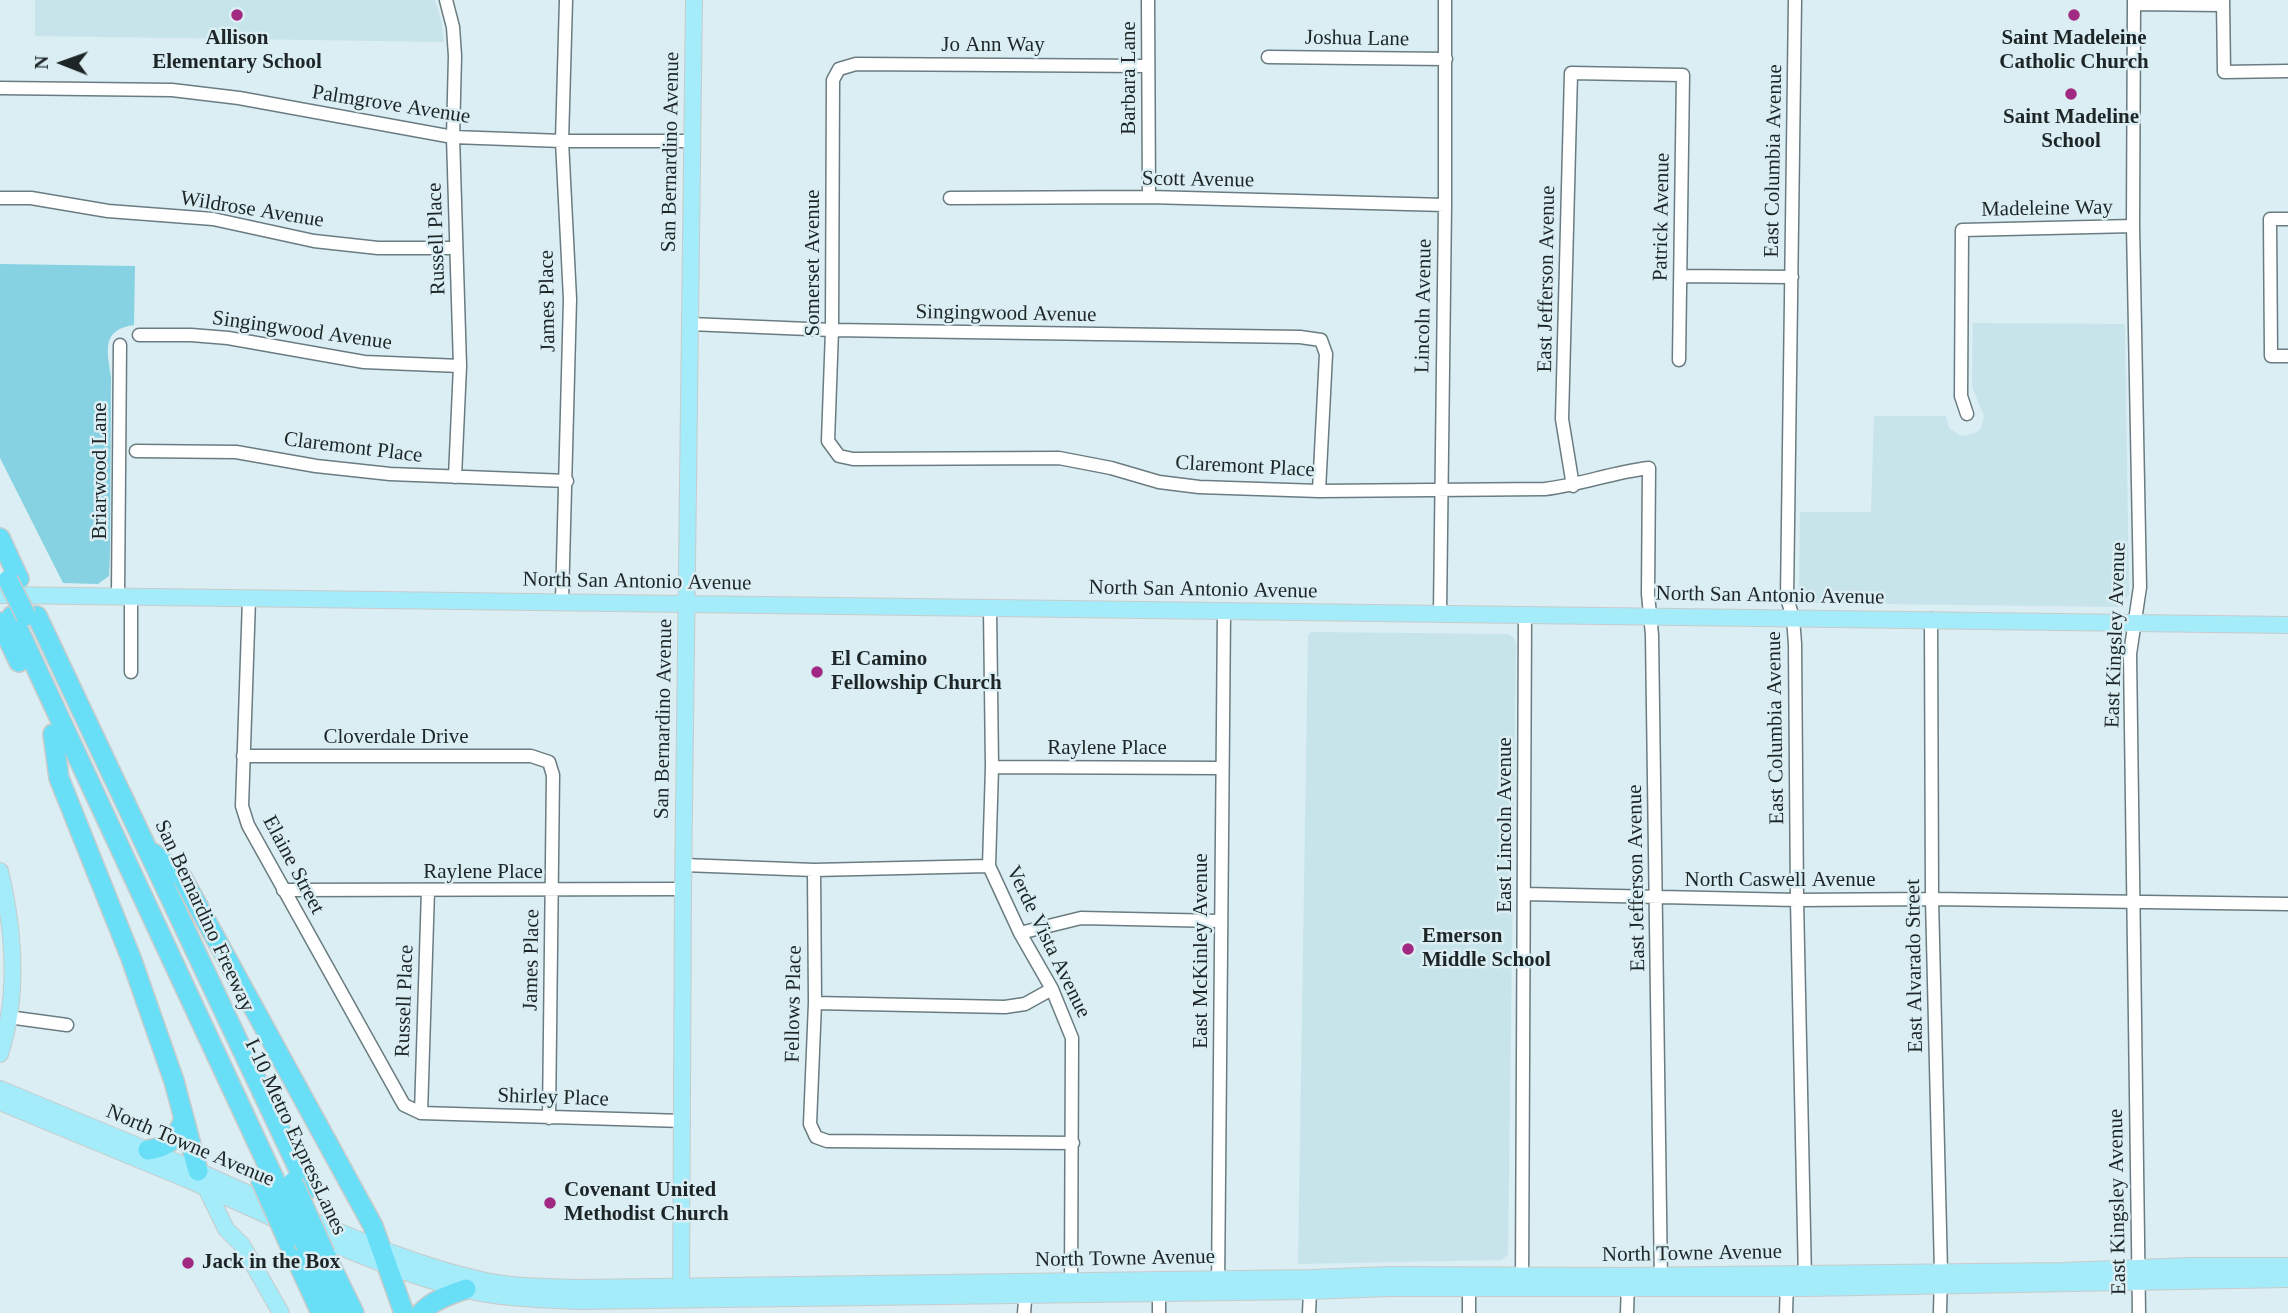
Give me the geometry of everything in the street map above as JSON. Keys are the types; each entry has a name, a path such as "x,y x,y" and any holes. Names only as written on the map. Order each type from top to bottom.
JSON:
{"highway":[{"name":"San Bernardino Freeway","path":"0,538 5,581 19,618 53,734 297,1242 321,1313"},
{"name":"San Bernardino Freeway","path":"19,618 146,847 272,1189 332,1257 365,1313"},
{"name":"I-10 Metro ExpressLanes","path":"19,618 234,1062 272,1189"},
{"path":"53,734 59,778 131,958 174,1081 202,1179"},
{"path":"146,847 182,877 373,1226 404,1313"},
{"path":"148,1150 172,1142 180,1131 184,1118"},
{"name":"I-10 Metro ExpressLanes","path":"297,1242 338,1313"},
{"name":"I-10 Metro ExpressLanes","path":"332,1257 354,1313"},
{"path":"421,1313 439,1298 466,1289"}],"main road":[{"name":"San Bernardino Avenue","path":"681,1300 683,889 694,0"},
{"name":"North San Antonio Avenue","path":"5,581 125,596 249,599 2288,625"},
{"path":"0,871 10,921 6,991 8,1017 0,1054"},
{"name":"North Towne Avenue","path":"0,1089 148,1150 202,1179"},
{"name":"North Towne Avenue","path":"0,1102 202,1179 272,1189 385,1257 466,1289 532,1300 681,1300 1026,1287 1218,1285 1389,1275 1469,1282 1522,1283 2138,1275 2288,1279"},
{"path":"202,1179 226,1229 242,1245 281,1313"},
{"path":"242,1245 239,1230 272,1189"},
{"name":"North Towne Avenue","path":"385,1257 487,1281 681,1300"},
{"name":"North Towne Avenue","path":"2138,1275 2288,1266"},
{"name":"North Towne Avenue","path":"1218,1285 1310,1291 1469,1282"}],"street":[{"name":"Russell Place","path":"446,0 453,27 455,56 453,137 460,366 455,477"},
{"name":"James Place","path":"562,601 570,299 562,141 566,0"},
{"name":"Barbara Lane","path":"1148,0 1149,197"},
{"name":"Lincoln Avenue","path":"1440,613 1445,0"},
{"name":"East Columbia Avenue","path":"1795,0 1787,598 1793,618 1805,1281"},
{"path":"2134,2 2222,3 2224,72 2288,71"},
{"name":"East Kingsley Avenue","path":"2134,2 2133,226 2140,587 2130,654 2139,1313"},
{"name":"Joshua Lane","path":"1268,57 1446,59"},
{"name":"Jo Ann Way","path":"839,69 856,64 1148,66"},
{"name":"Somerset Avenue","path":"839,69 833,80 832,330 828,441 839,456"},
{"name":"Patrick Avenue","path":"1571,73 1683,75 1679,360"},
{"name":"East Jefferson Avenue","path":"1571,73 1562,419 1573,486"},
{"name":"Palmgrove Avenue","path":"0,88 172,90 239,98 453,137 562,141 693,141"},
{"name":"Scott Avenue","path":"950,198 1149,197 1445,205"},
{"name":"Wildrose Avenue","path":"0,198 31,198 108,211 213,219 314,240 365,246 456,248"},
{"path":"2288,219 2270,219 2271,356 2288,356"},
{"name":"Madeleine Way","path":"1968,414 1961,396 1962,230 2133,226"},
{"path":"1681,276 1792,278"},
{"name":"Singingwood Avenue","path":"690,324 832,330 1300,337 1321,340 1326,354 1320,491"},
{"name":"Singingwood Avenue","path":"139,335 228,338 364,362 460,366"},
{"name":"Briarwood Lane","path":"120,345 125,596 131,672"},
{"name":"Claremont Place","path":"136,451 236,452 378,473 567,481"},
{"name":"Claremont Place","path":"839,456 853,459 1059,458 1111,468 1159,482 1199,487 1320,491 1525,490 1573,486 1609,475 1649,468"},
{"name":"East Jefferson Avenue","path":"1649,468 1647,594 1653,649 1661,1282"},
{"name":"Elaine Street","path":"249,599 242,806 248,825 394,1090 404,1105 421,1113"},
{"name":"Verde Vista Avenue","path":"990,608 992,767 989,866 1020,933 1052,989 1072,1038 1071,1287"},
{"name":"East McKinley Avenue","path":"1218,1285 1224,611"},
{"name":"East Lincoln Avenue","path":"1522,1283 1525,614"},
{"name":"East Alvarado Street","path":"1931,619 1932,899 1940,1313"},
{"name":"Cloverdale Drive","path":"243,755 531,756 549,762"},
{"name":"James Place","path":"549,762 553,775 549,1118"},
{"name":"Raylene Place","path":"992,767 1221,768"},
{"path":"684,865 814,870 989,866"},
{"name":"Fellows Place","path":"814,870 810,1124 816,1137 827,1141 1073,1143"},
{"name":"Raylene Place","path":"284,890 683,889"},
{"name":"Russell Place","path":"421,1113 428,891"},
{"name":"North Caswell Avenue","path":"1525,894 1797,900 2288,904"},
{"path":"1020,933 1081,919 1220,921"},
{"path":"814,1003 1005,1007 1025,1004 1052,989"},
{"path":"8,1017 67,1025"},
{"name":"Shirley Place","path":"421,1113 683,1121"},
{"path":"1786,1313 1787,1281"},
{"path":"1469,1282 1469,1313"},
{"path":"1627,1313 1628,1282"},
{"path":"1159,1285 1159,1313"},
{"path":"1024,1313 1026,1287"},
{"path":"1309,1313 1310,1291"}],"shaded area":[{"name":"Allison Elementary School","path":"35,0 435,0 444,42 35,36"},
{"path":"0,264 135,266 134,325 116,331 111,337 108,350 111,377 110,553 109,576 98,584 63,583 0,458"},
{"path":"1973,323 2125,324 2129,595 2118,607 1809,603 1799,592 1800,512 1871,512 1874,416 1946,416 1949,428 1965,436 1981,428 1984,416 1972,387"},
{"name":"Emerson Middle School","path":"1311,632 1508,634 1514,638 1516,644 1508,1255 1501,1260 1298,1264 1308,635"}],"place":[{"name":"Allison Elementary School","path":"237,15"},
{"name":"Saint Madeleine Catholic Church","path":"2074,15"},
{"name":"Saint Madeline School","path":"2071,94"},
{"name":"El Camino Fellowship Church","path":"817,672"},
{"name":"Emerson Middle School","path":"1408,949"},
{"name":"Covenant United Methodist Church","path":"550,1203"},
{"name":"Jack in the Box","path":"188,1263"}]}
